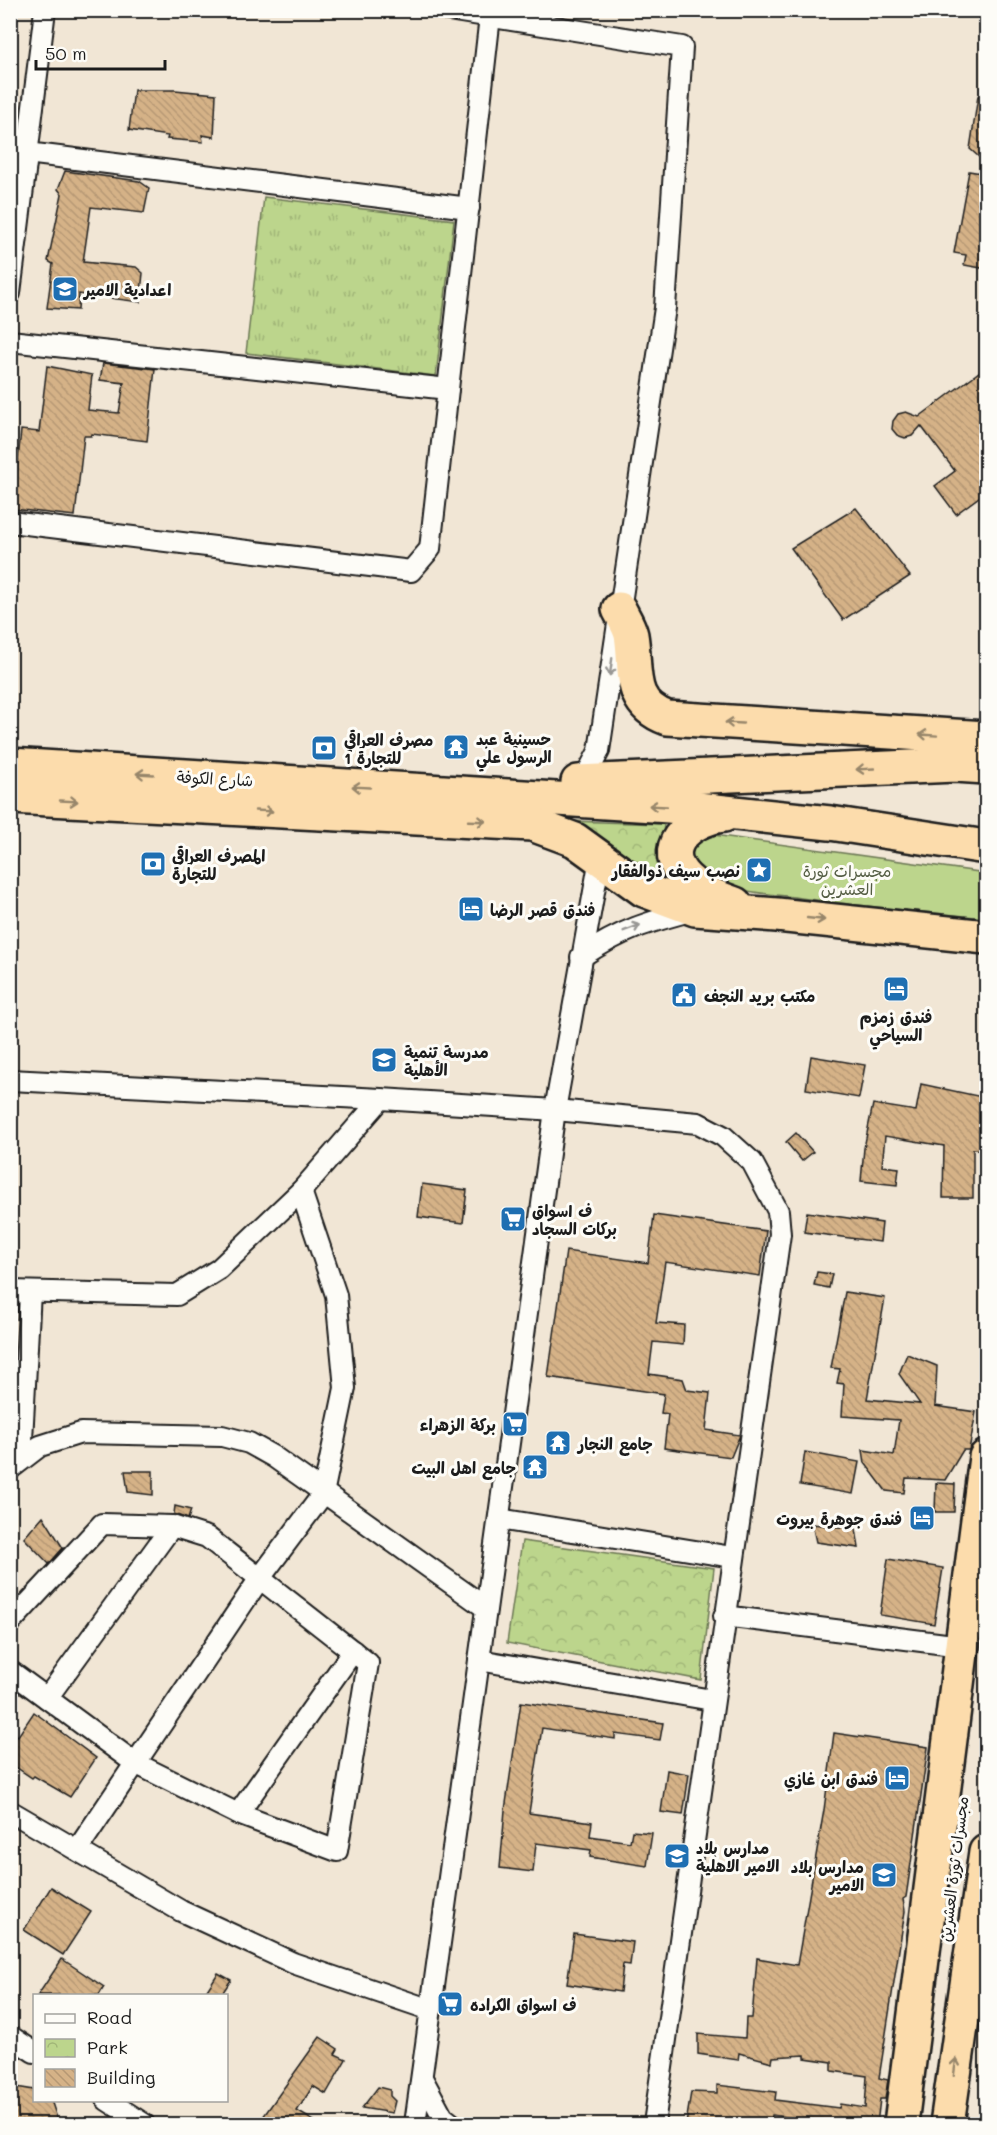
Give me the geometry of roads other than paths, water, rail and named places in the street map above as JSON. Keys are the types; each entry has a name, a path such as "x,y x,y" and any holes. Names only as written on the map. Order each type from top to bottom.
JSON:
{"highway":[{"path":"620,609 630,631 636,687 640,698 656,714 667,718 987,738"},
{"name":"شارع الكوفة","path":"10,765 424,800"},
{"path":"424,800 560,783 955,765 987,767"},
{"name":"شارع الكوفة","path":"10,797 424,800"},
{"path":"424,800 669,806 830,823 987,847"},
{"path":"424,800 532,824 568,836 644,890 695,909 777,915 982,938"},
{"path":"753,815 714,816 686,829 676,846 677,866 690,881 705,892 745,908 777,915"},
{"path":"830,823 987,823"},
{"path":"922,2124 962,1646 987,1457"},
{"name":"مجسرات ثورة العشرين","path":"922,2124 987,1614"},
{"path":"922,2124 987,1852"}],"street":[{"path":"10,293 45,10"},
{"path":"448,10 682,47 665,308 599,751 588,772 577,779 560,783"},
{"path":"10,522 411,571 430,549 490,16"},
{"path":"27,153 469,208"},
{"path":"10,341 448,389"},
{"path":"415,2124 555,1110 600,858"},
{"path":"581,957 613,936 695,909"},
{"path":"10,1080 381,1098 555,1110 698,1124 723,1136 752,1162 778,1211 780,1234 732,1557 653,2123"},
{"path":"16,1463 20,1291 177,1295 219,1269 301,1191 381,1098"},
{"path":"77,1850 260,1578 323,1494 345,1388 336,1295 301,1191"},
{"path":"16,1463 50,1441 81,1433 222,1436 262,1449 486,1608"},
{"path":"499,1519 732,1557"},
{"path":"10,1623 102,1524 172,1526 207,1537 368,1663 337,1851 238,1814 135,1763 10,1671"},
{"path":"47,1698 172,1526"},
{"path":"724,1616 962,1646"},
{"path":"238,1814 353,1651"},
{"path":"479,1660 712,1700"},
{"path":"10,1811 181,1911 293,1963 431,2010"},
{"path":"10,2036 33,2051"},
{"path":"422,2078 443,2117 452,2124"},
{"path":"110,2102 144,2124"}],"place":[{"name":"اعدادية الامير","path":"65,289"},
{"name":"حسينية عبد الرسول علي","path":"456,747"},
{"name":"مصرف العراقي للتجارة 1","path":"324,748"},
{"name":"المصرف العراقي للتجارة","path":"153,864"},
{"name":"نصب سيف ذوالفقار","path":"759,870"},
{"name":"فندق قصر الرضا","path":"471,909"},
{"name":"فندق زمزم السياحي","path":"896,989"},
{"name":"مكتب بريد النجف","path":"684,995"},
{"name":"مدرسة تنمية الأهلية","path":"384,1060"},
{"name":"ف اسواق بركات السجاد","path":"513,1219"},
{"name":"بركة الزهراء","path":"515,1424"},
{"name":"جامع النجار","path":"558,1443"},
{"name":"جامع اهل البيت","path":"535,1467"},
{"name":"فندق جوهرة بيروت","path":"922,1518"},
{"name":"فندق ابن غازي","path":"897,1778"},
{"name":"مدارس بلاد الامير الاهلية","path":"677,1856"},
{"name":"مدارس بلاد الامير","path":"884,1875"},
{"name":"ف اسواق الكراده","path":"450,2004"}]}
